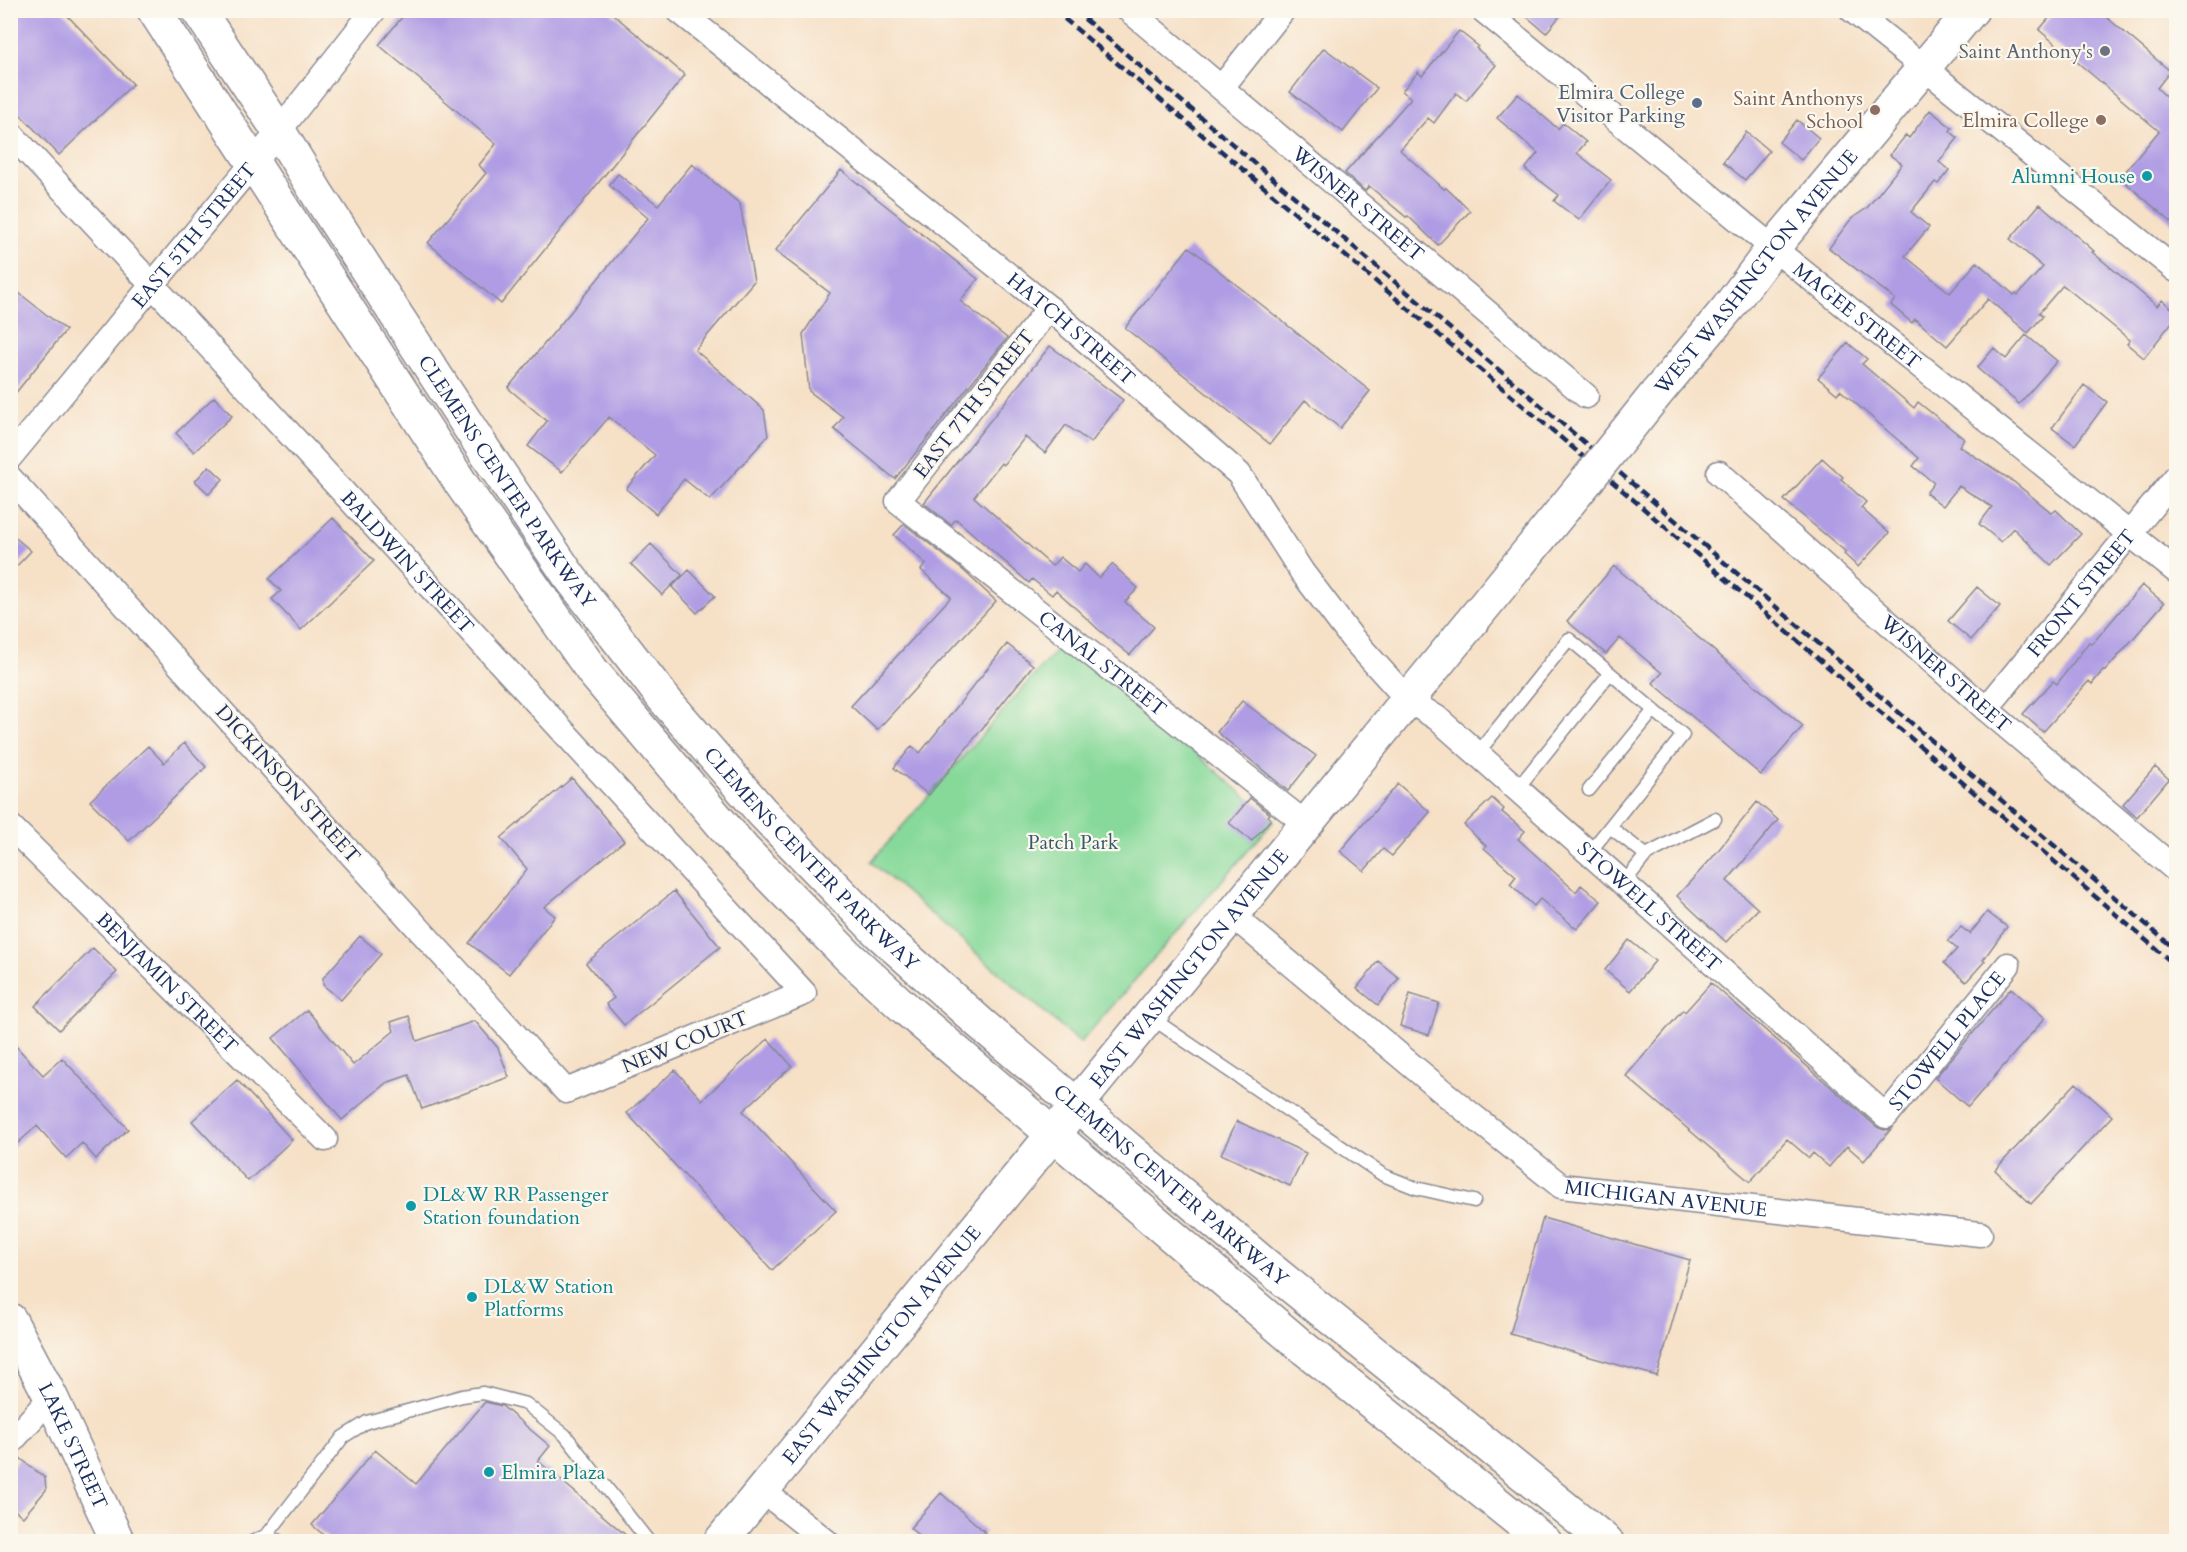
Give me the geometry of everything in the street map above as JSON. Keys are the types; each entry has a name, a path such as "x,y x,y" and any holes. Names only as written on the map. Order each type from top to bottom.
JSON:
{"main road":[{"name":"CLEMENS CENTER PARKWAY","path":"154,10 462,484 593,672 744,849 848,956 906,1009 1300,1345 1545,1542"},
{"name":"CLEMENS CENTER PARKWAY","path":"198,10 544,538 616,639 664,699 762,812 879,933 930,980 1263,1263 1607,1542"},
{"name":"WEST WASHINGTON AVENUE","path":"1588,479 1728,308 1773,248 1972,10"},
{"name":"EAST WASHINGTON AVENUE","path":"720,1542 1588,479"},
{"name":"LAKE STREET","path":"10,1320 51,1397 118,1542"}],"street":[{"name":"EAST 5TH STREET","path":"10,457 279,131 374,10"},
{"name":"HATCH STREET","path":"678,10 1049,308 1239,474 1302,572 1352,638 1408,700"},
{"name":"WISNER STREET","path":"1129,10 1586,396"},
{"path":"1221,87 1283,10"},
{"name":"MAGEE STREET","path":"1483,10 1773,248 2176,572"},
{"path":"1852,10 2176,270"},
{"name":"BALDWIN STREET","path":"10,133 152,284 804,993"},
{"name":"EAST 7TH STREET","path":"898,501 1049,308"},
{"name":"WISNER STREET","path":"1719,473 1986,709 2176,870"},
{"name":"FRONT STREET","path":"1986,709 2176,477"},
{"name":"DICKINSON STREET","path":"10,478 566,1091"},
{"name":"CANAL STREET","path":"898,501 1306,824"},
{"name":"STOWELL STREET","path":"1408,700 1437,718 1886,1116"},
{"name":"BENJAMIN STREET","path":"10,825 326,1139"},
{"name":"MICHIGAN AVENUE","path":"1232,915 1454,1101 1561,1186 1980,1234"},
{"name":"STOWELL PLACE","path":"1886,1116 2008,965"},
{"name":"NEW COURT","path":"566,1091 804,993"},
{"path":"10,1443 51,1397"},
{"path":"762,1490 826,1542"}],"lane":[{"path":"1477,754 1569,639 1683,735 1589,853"},
{"path":"1517,789 1610,673"},
{"path":"1589,790 1654,710"},
{"path":"1623,884 1646,855 1715,819"},
{"path":"1610,827 1646,855"},
{"path":"1149,1017 1383,1175 1416,1188 1474,1201"},
{"path":"252,1542 267,1535 343,1437 367,1422 462,1396 483,1393 526,1404 565,1435 649,1542"},
{"path":"267,1535 281,1542"}],"green space":[{"name":"Patch Park","path":"1065,640 1274,821 1080,1043 871,862"}],"building":[{"path":"10,10 62,10 133,84 59,155 10,104"},
{"path":"408,10 608,10 685,75 501,304 428,243 486,173 479,165 496,144 379,45"},
{"path":"1519,10 1565,10 1546,33"},
{"name":"Saint Anthony's","path":"2056,10 2098,10 2170,71 2157,88 2176,106 2176,226 2120,178 2159,131 2039,30"},
{"path":"1459,31 1478,46 1476,48 1496,65 1466,101 1456,93 1434,123 1428,118 1400,150 1470,211 1438,245 1408,216 1406,217 1369,186 1365,191 1345,173 1411,98 1402,91 1418,72 1422,76"},
{"path":"1324,48 1377,88 1343,132 1290,92"},
{"path":"1518,94 1558,129 1563,123 1586,142 1577,153 1611,180 1579,220 1554,201 1559,195 1525,169 1538,153 1497,118"},
{"path":"1930,110 1952,128 1950,131 1958,138 1939,162 1949,170 1938,184 1935,182 1911,212 1929,227 1905,256 1950,293 1977,262 2014,295 2016,293 2018,295 2043,267 2010,239 2040,204 2094,251 2092,252 2157,306 2162,300 2176,312 2176,317 2144,358 2127,344 2130,340 2063,285 2039,313 2043,316 2028,333 1988,299 1947,346 1915,319 1912,323 1891,305 1895,299 1829,248 1851,219 1867,208 1902,164 1890,155 1906,135 1909,138"},
{"path":"1797,120 1819,138 1801,160 1779,142"},
{"path":"1746,132 1769,151 1745,180 1723,162"},
{"path":"692,164 740,204 754,281 695,350 764,410 768,436 710,500 684,479 656,514 626,489 655,455 609,417 562,472 528,446 547,421 508,388 648,218 609,185 618,174 658,205"},
{"path":"841,170 978,279 960,301 1007,338 895,479 834,429 843,417 809,391 803,334 830,293 775,251"},
{"path":"1189,247 1370,391 1340,428 1305,400 1270,444 1125,328"},
{"path":"10,286 66,330 10,400"},
{"path":"2026,335 2057,361 2019,404 1977,368 1994,348 2006,359"},
{"path":"1848,343 1867,359 1862,364 1914,408 1918,402 1964,439 1959,446 2014,482 2052,513 2056,510 2081,534 2051,565 2013,528 2001,542 1979,524 1992,507 1959,486 1943,506 1926,493 1934,483 1913,466 1919,458 1840,390 1837,394 1818,378"},
{"path":"1050,346 1123,400 1091,443 1066,425 1045,453 1025,437 974,497 1052,566 1060,557 1078,572 1085,564 1099,578 1112,564 1138,588 1125,602 1154,627 1130,655 1056,590 1052,595 1032,579 1029,583 956,519 951,525 924,503"},
{"path":"2084,385 2107,402 2075,445 2052,428"},
{"path":"214,397 232,416 194,452 176,433"},
{"path":"1822,458 1866,502 1861,508 1889,533 1858,567 1844,554 1846,552 1784,500"},
{"path":"209,466 223,479 209,494 195,481"},
{"path":"333,518 374,561 301,630 272,599 281,591 269,579"},
{"path":"904,524 964,571 996,601 877,730 851,706 951,597 921,570 926,564 894,535"},
{"path":"10,533 31,551 10,573"},
{"path":"651,544 682,575 662,595 631,564"},
{"path":"1614,566 1803,726 1761,775 1653,683 1662,673 1620,638 1606,654 1567,621"},
{"path":"689,570 715,596 697,613 672,587"},
{"path":"2142,585 2164,603 2105,671 2103,670 2092,684 2089,681 2043,732 2023,714 2053,681 2057,684 2089,642 2092,644"},
{"path":"1977,587 2000,606 1971,640 1948,621"},
{"path":"1007,644 1033,665 929,795 894,768 912,746 920,753"},
{"path":"1242,701 1316,756 1288,791 1217,732"},
{"path":"184,743 206,767 129,841 90,801 148,746 164,763"},
{"path":"2155,767 2169,779 2137,817 2123,804"},
{"path":"572,778 624,841 544,907 555,916 509,974 469,943 527,869 501,838"},
{"path":"1398,784 1430,812 1392,856 1383,849 1364,871 1340,851"},
{"path":"1250,798 1270,814 1268,816 1271,819 1252,841 1229,823"},
{"path":"1492,798 1504,809 1502,812 1525,831 1518,839 1576,892 1581,885 1601,901 1577,929 1540,899 1534,906 1510,884 1516,876 1484,848 1486,846 1464,825"},
{"path":"1757,802 1778,820 1727,881 1758,909 1726,942 1677,896 1712,858"},
{"path":"674,891 720,947 624,1025 606,1004 614,998 586,963"},
{"path":"1987,912 2007,927 1983,960 1985,961 1966,982 1944,963 1957,949 1948,941 1961,927 1970,934"},
{"path":"360,936 381,954 341,1000 323,985 323,978"},
{"path":"1629,940 1655,961 1630,991 1605,970"},
{"path":"93,948 117,972 59,1030 35,1006"},
{"path":"1378,961 1399,978 1378,1005 1357,988"},
{"path":"1711,983 1877,1127 1884,1130 1891,1129 1864,1161 1847,1146 1829,1167 1813,1153 1809,1158 1787,1139 1750,1182 1626,1076 1683,1010 1685,1012"},
{"path":"2011,988 2045,1018 1968,1107 1935,1078"},
{"path":"1410,994 1439,1003 1429,1035 1400,1026"},
{"path":"307,1010 353,1065 394,1031 391,1022 409,1016 417,1041 475,1021 498,1048 509,1077 422,1109 409,1075 386,1083 342,1120 273,1038"},
{"path":"768,1039 792,1066 743,1111 836,1211 772,1270 627,1113 675,1070 702,1100"},
{"path":"10,1040 43,1075 62,1058 128,1129 96,1159 82,1143 66,1158 37,1126 10,1150"},
{"path":"237,1080 292,1140 248,1181 192,1121"},
{"path":"2076,1083 2112,1116 2031,1204 1995,1170"},
{"path":"1237,1121 1306,1153 1290,1186 1221,1154"},
{"path":"1543,1218 1690,1260 1657,1376 1510,1334"},
{"name":"Elmira Plaza","path":"485,1402 502,1406 550,1446 538,1461 634,1542 332,1542 312,1525 375,1450 416,1484"},
{"path":"20,1458 45,1478 46,1490 23,1517 10,1506 10,1470"},
{"path":"941,1493 985,1532 976,1542 926,1542 910,1528"}],"railway":[{"path":"1054,10 1572,447 2176,966"},
{"path":"1074,10 1578,437 2176,950"}],"place":[{"name":"Saint Anthony's","path":"2105,51"},
{"name":"Elmira College Visitor Parking","path":"1697,103"},
{"name":"Saint Anthonys School","path":"1875,110"},
{"name":"Elmira College","path":"2101,120"},
{"name":"Alumni House","path":"2147,176"},
{"name":"DL&W RR Passenger Station foundation","path":"411,1206"},
{"name":"DL&W Station Platforms","path":"472,1297"},
{"name":"Elmira Plaza","path":"489,1472"}]}
